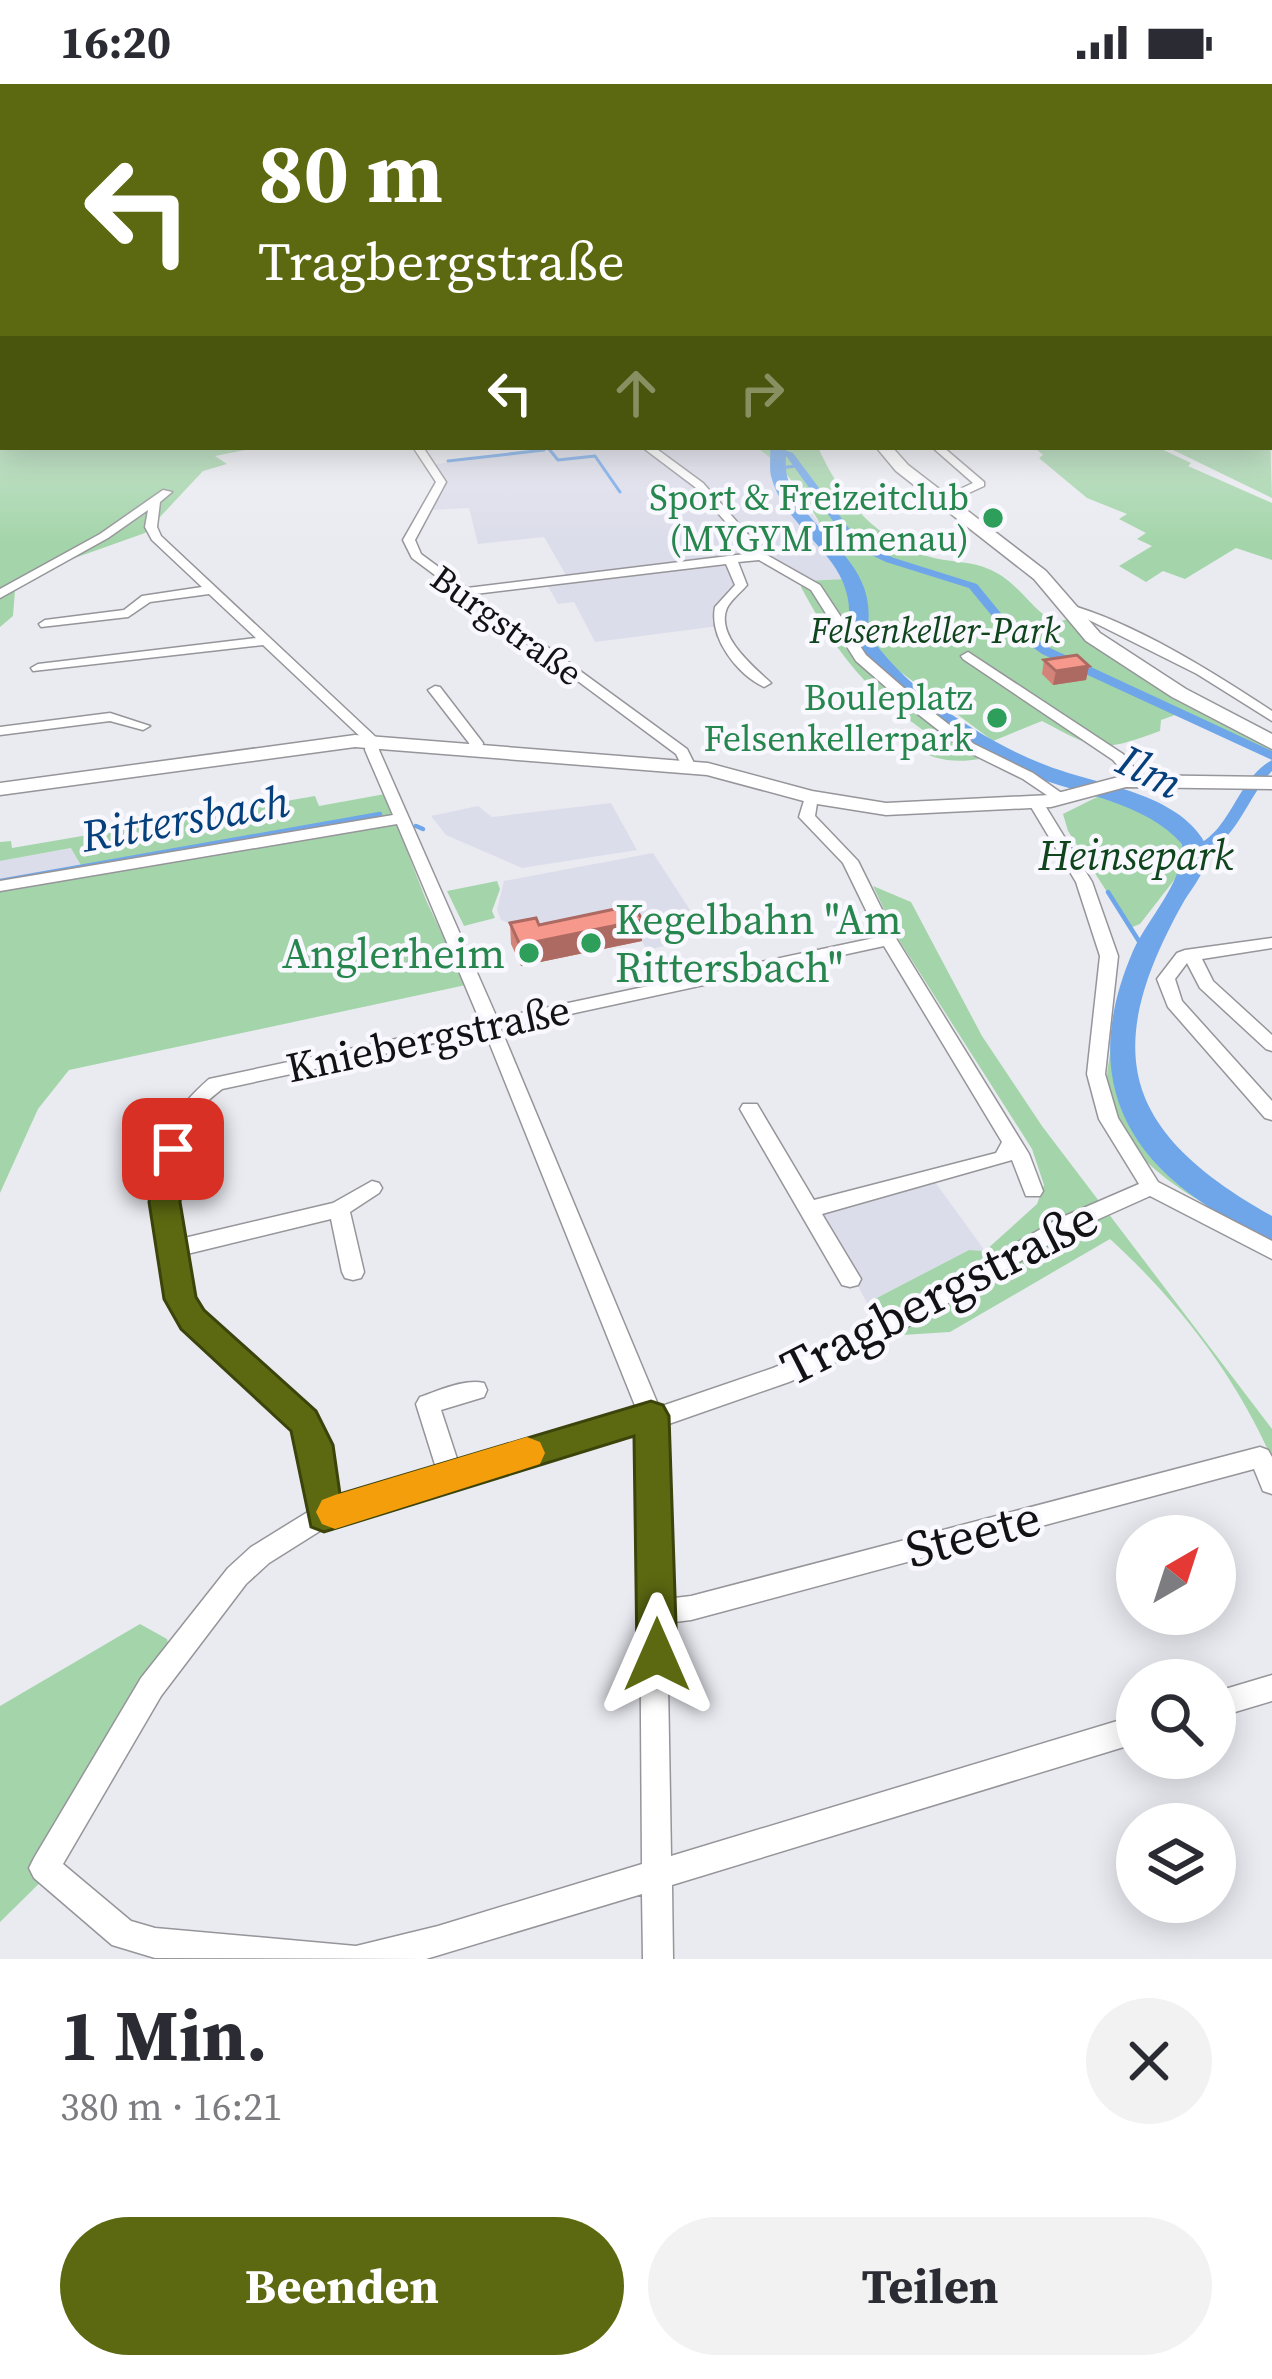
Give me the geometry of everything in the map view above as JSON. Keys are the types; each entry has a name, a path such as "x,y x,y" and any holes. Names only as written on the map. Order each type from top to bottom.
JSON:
{"main road":[{"path":"886,450 902,469 1040,575 1087,632 1272,743"}],"street":[{"name":"Burgstraße","path":"421,450 441,482 408,544 424,565 682,752 689,767"},
{"path":"650,450 699,485 761,556 816,588 861,658 934,721 969,747 1062,799"},
{"path":"940,450 980,484 945,500"},
{"path":"0,594 167,492"},
{"path":"155,503 152,533 373,742"},
{"path":"460,592 761,556"},
{"path":"730,558 741,585 722,605 720,617 742,665 764,683"},
{"path":"45,624 128,613 146,598 210,590"},
{"path":"1067,608 1202,671 1272,717"},
{"path":"128,613 142,627"},
{"path":"38,668 264,641"},
{"path":"968,656 1118,757 1137,780"},
{"path":"435,690 476,742 476,751"},
{"path":"0,731 110,717 143,726"},
{"path":"373,742 399,819 491,1025 651,1416 658,1959"},
{"path":"0,789 373,742 689,767 811,797 886,809 1062,799 1137,780 1259,783"},
{"path":"811,797 807,818 850,861 889,940 1012,1142 1033,1191"},
{"path":"1036,802 1090,897 1109,956 1096,1074 1100,1095 1129,1156 1151,1187 1272,1251"},
{"path":"0,886 399,819"},
{"name":"Kniebergstraße","path":"324,1515 315,1445 304,1421 193,1320 180,1299 164,1202 166,1173 203,1091 217,1084 889,940"},
{"path":"1272,943 1191,954 1169,970 1167,991 1272,1113"},
{"path":"1191,954 1206,984 1272,1045"},
{"path":"750,1109 850,1279"},
{"path":"811,1209 1003,1158 1012,1142"},
{"name":"Tragbergstraße","path":"350,1959 155,1943 123,1934 44,1868 151,1687 237,1576 324,1515 704,1404 872,1337 1065,1225 1151,1187"},
{"path":"174,1250 339,1209 372,1188"},
{"path":"339,1209 353,1272"},
{"path":"450,1476 428,1404 476,1390"},
{"name":"Steete","path":"657,1612 691,1608 1260,1457 1272,1483"},
{"path":"1236,1699 1272,1688"},
{"path":"363,1959 1116,1735"}],"shaded area":[{"path":"760,450 771,457 827,534 849,580 803,581 764,554 726,554 738,585 718,606 719,626 595,642 574,602 558,604 544,579 566,575 544,537 478,544 469,508 432,510 445,482 436,464 538,452"},
{"path":"611,803 637,850 522,868 446,835 431,816 478,806 492,817"},
{"path":"72,848 83,870 0,884 0,861"},
{"path":"653,853 696,919 667,925 677,943 647,950 633,926 550,938 542,922 517,926 501,920 497,910 504,881"},
{"path":"935,1182 985,1251 969,1250 867,1303 819,1213"}],"green space":[{"path":"0,450 245,450 215,456 227,464 203,471 145,533 69,560 15,590 13,616 0,627"},
{"name":"Felsenkeller-Park","path":"760,450 820,450 848,498 890,538 927,556 1000,575 1055,623 1068,619 1102,652 1272,748 1272,754 1175,715 1161,720 1160,731 1111,745 1088,743 1042,721 993,741 883,659 850,628 834,633 883,686 979,759 944,760 919,750 912,745 942,743 860,675 801,587 803,581 848,579 798,489"},
{"path":"1037,450 1163,450 1272,503 1272,560 1236,548 1185,579 1163,571 1146,582 1119,566 1152,546 1137,539 1146,533 1119,519 1127,514 1087,498 1039,458 1043,455"},
{"path":"1173,450 1271,450 1272,498"},
{"path":"385,794 426,900 466,985 69,1070 38,1109 0,1193 0,884 83,869 71,848 0,861 0,842 11,841 12,848 315,796 319,806"},
{"name":"Heinsepark","path":"1101,795 1160,819 1188,843 1185,866 1140,924 1130,928 1068,831 1063,814"},
{"path":"497,881 495,918 464,926 447,891"},
{"path":"873,886 911,902 982,1036 1042,1126 1272,1429 1272,1459 1241,1398 1203,1341 1159,1287 1110,1239 950,1332 886,1336 867,1303 969,1250 985,1251 1037,1204 1044,1185 1032,1149 897,937"},
{"path":"1111,1046 1119,1049 1131,1119 1160,1165 1206,1198 1267,1230 1267,1237 1191,1196 1145,1160 1127,1138 1107,1084"},
{"path":"140,1624 167,1639 172,1659 53,1870 0,1922 0,1706"}],"building":[{"path":"1077,655 1089,666 1056,671 1044,660"},
{"path":"634,905 642,920 520,945 510,923 536,918 539,925"}],"waterway":[{"path":"448,461 544,450"},
{"path":"550,450 558,460 595,456 620,492"},
{"name":"Ilm","path":"778,450 779,475 789,495 854,580 862,607 857,632 888,670 991,747 1037,770 1145,807 1194,843 1196,862 1161,920 1133,985 1122,1054 1126,1088 1138,1120 1164,1155 1197,1184 1272,1230"},
{"path":"779,451 790,455 847,533 867,549 973,586 1000,619 1046,651 1272,756"},
{"path":"780,468 796,466"},
{"path":"1196,852 1221,834 1272,764"},
{"name":"Rittersbach","path":"0,881 380,814"},
{"name":"Rittersbach","path":"416,826 423,829"},
{"name":"Rittersbach","path":"1108,892 1147,954"}],"slow traffic":[{"path":"335,1512 527,1453"}],"place":[{"name":"Sport & Freizeitclub (MYGYM Ilmenau)","path":"993,518"},
{"name":"Bouleplatz Felsenkellerpark","path":"997,718"},
{"name":"Kegelbahn \"Am Rittersbach\"","path":"591,943"},
{"name":"Anglerheim","path":"529,953"}],"route":[{"path":"173,1149 164,1202 180,1299 193,1320 304,1421 315,1445 324,1515 651,1416 657,1655"}]}
